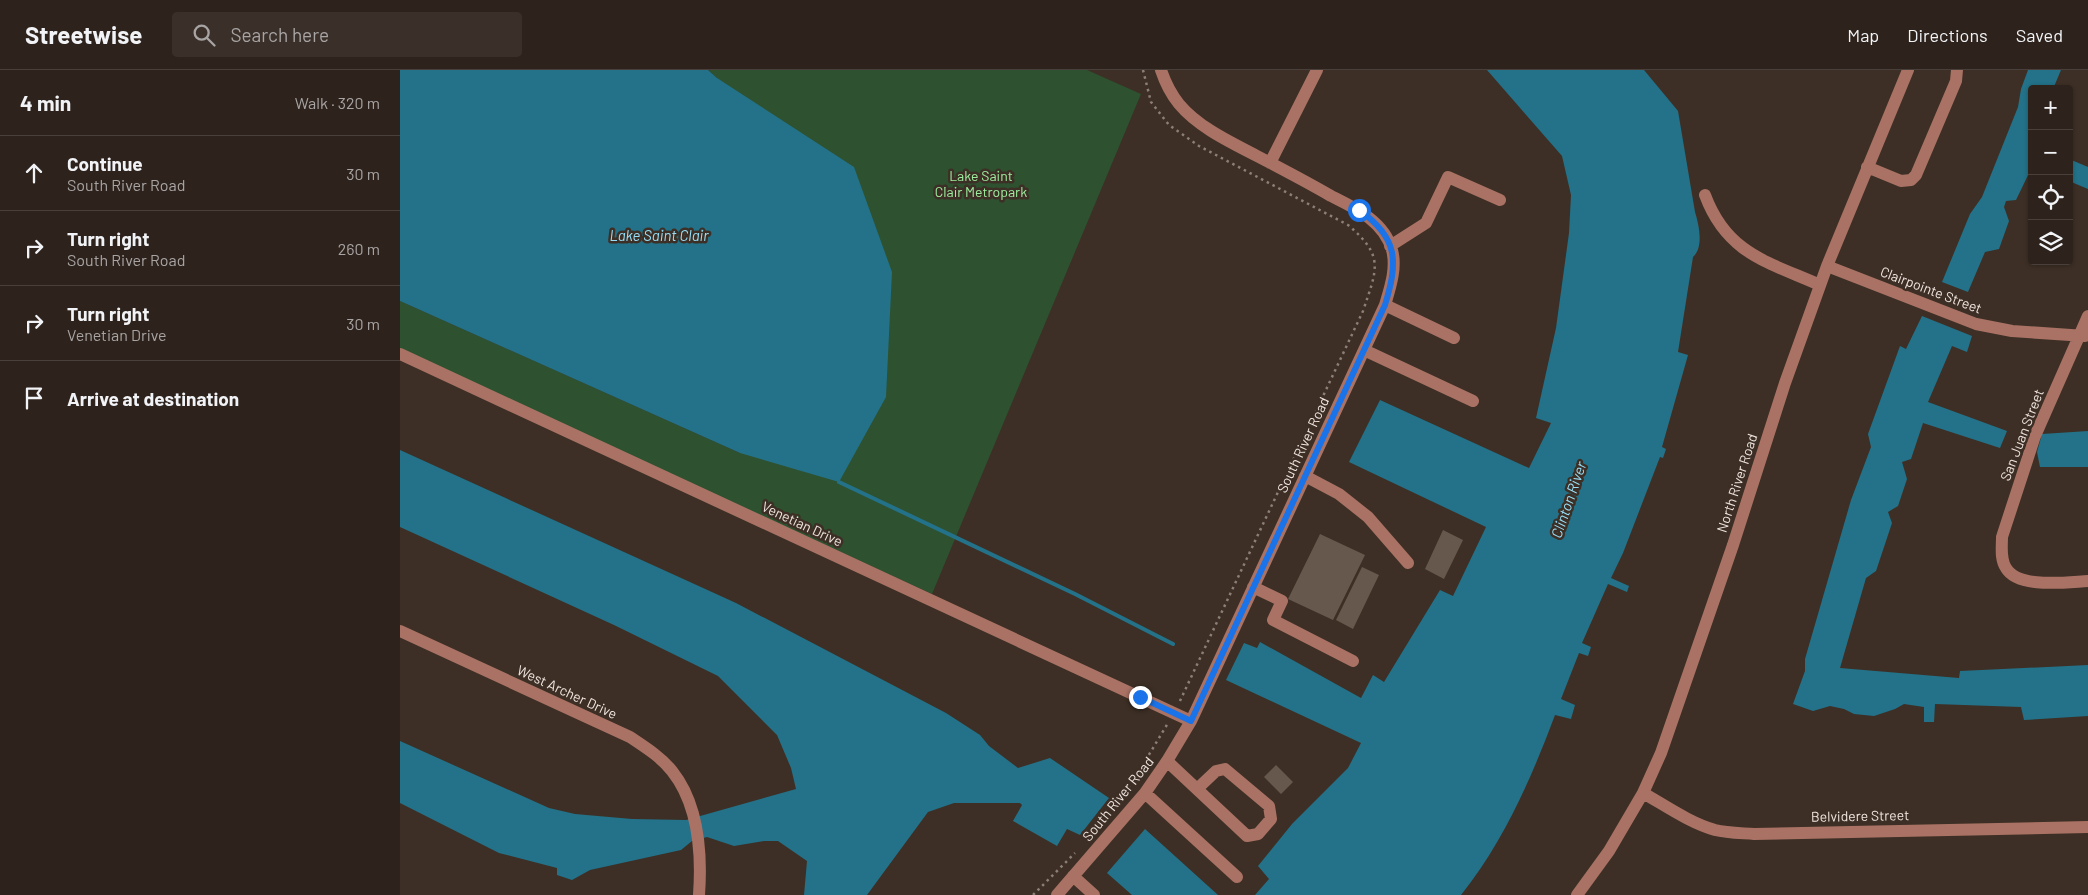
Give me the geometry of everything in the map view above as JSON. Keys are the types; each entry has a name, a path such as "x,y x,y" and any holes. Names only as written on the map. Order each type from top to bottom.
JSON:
{"street":[{"name":"South River Road","path":"1057,895 1145,793 1168,761 1191,721 1385,305 1393,280 1393,260 1390,246 1380,227 1359,210 1231,142 1188,113 1173,96 1161,70"},
{"path":"1270,163 1317,70"},
{"name":"North River Road","path":"1577,895 1609,851 1642,793 1661,752 1678,708 1785,383 1820,285 1908,70"},
{"path":"1867,167 1901,181 1911,180 1916,175 1956,81 1957,70"},
{"path":"1390,246 1426,224 1448,177 1500,200"},
{"path":"1706,195 1718,223 1742,249 1758,259 1820,285"},
{"name":"Clairpointe Street","path":"1827,266 1976,324 2012,331 2084,336"},
{"path":"1385,305 1454,338"},
{"name":"San Juan Street","path":"2088,316 2084,336 2035,436 2002,538 2002,553 2006,569 2018,578 2031,582 2088,581"},
{"path":"1364,350 1473,401"},
{"name":"Venetian Drive","path":"400,354 1191,721"},
{"path":"1305,476 1339,494 1368,517 1408,563"},
{"path":"1254,587 1282,601 1273,620 1353,661"},
{"name":"West Archer Drive","path":"400,631 630,738 650,750 671,770 686,793 699,844 701,872 699,895"},
{"path":"1168,761 1197,789 1247,836 1258,834 1271,819 1270,806 1225,769 1216,771 1197,789"},
{"path":"1145,793 1237,878"},
{"name":"Belvidere Street","path":"1642,793 1715,830 1754,834 2088,827"},
{"path":"1073,876 1094,895"}],"path":[{"path":"1108,816 1135,778 1187,687 1363,311 1373,281 1375,260 1371,248 1348,225 1200,146 1169,125 1151,102 1143,70"},
{"path":"1033,895 1076,852"}],"green space":[{"name":"Lake Saint Clair Metropark","path":"708,70 1087,70 1141,94 932,594 400,350 400,301 740,453 717,78"}],"water":[{"name":"Lake Saint Clair","path":"400,70 708,70 717,78 854,167 892,272 886,397 839,482 740,453 400,301"},
{"name":"Clinton River","path":"1487,70 1644,70 1678,111 1700,242 1699,248 1693,257 1678,352 1688,355 1662,447 1666,449 1663,458 1660,457 1623,553 1611,578 1629,586 1627,592 1608,584 1582,643 1591,647 1588,656 1579,653 1561,699 1575,705 1571,719 1555,715 1515,809 1490,853 1461,895 1255,895 1269,879 1258,866 1292,824 1348,768 1361,743 1226,680 1244,643 1257,648 1260,642 1361,698 1373,675 1384,682 1440,590 1453,596 1486,527 1349,462 1380,400 1529,468 1551,423 1536,418 1556,328 1569,233 1571,195 1562,156"},
{"path":"2028,70 2061,70 2055,85 2028,85 2028,175 2016,200 2006,201 2004,207 2009,221 1999,249 1985,252 1968,292 1942,282 1970,214 1982,197 2018,107 2021,89"},
{"path":"2073,161 2088,167 2088,189 2073,183"},
{"path":"1922,316 1972,336 1967,352 1952,346 1928,402 2007,431 2000,448 1923,423 1911,459 1902,462 1907,479 1898,506 1888,512 1892,523 1876,571 1866,578 1840,668 1959,678 1960,671 2088,665 2088,716 2024,720 2021,707 1935,704 1934,722 1924,722 1924,707 1904,704 1874,716 1854,714 1844,709 1830,706 1813,711 1793,704 1805,671 1805,659 1851,500 1871,447 1868,434 1900,346 1906,349"},
{"path":"2088,431 2088,467 2040,467 2037,452 2042,434"},
{"path":"400,450 736,603 946,713 980,735 989,746 1018,768 1050,758 1109,798 1080,835 1067,829 1057,846 1013,821 1022,805 1020,803 954,803 928,812 867,895 804,895 807,861 778,841 764,841 734,846 707,837 692,841 681,850 590,870 572,880 557,875 557,868 499,853 400,803 400,741 549,808 575,814 632,819 686,820 796,789 791,768 777,735 718,676 614,625 400,527"},
{"path":"1145,829 1218,895 1132,895 1107,873"}],"building":[{"path":"1443,530 1463,540 1444,579 1425,569"},
{"path":"1320,534 1365,555 1333,620 1288,599"},
{"path":"1362,567 1379,575 1353,629 1336,620"},
{"path":"1276,765 1293,782 1281,794 1264,777"}],"waterway":[{"path":"839,482 1075,594 1173,644"}],"route":[{"path":"1140,697 1191,721 1385,305 1393,280 1392,250 1380,227 1359,210"}]}
